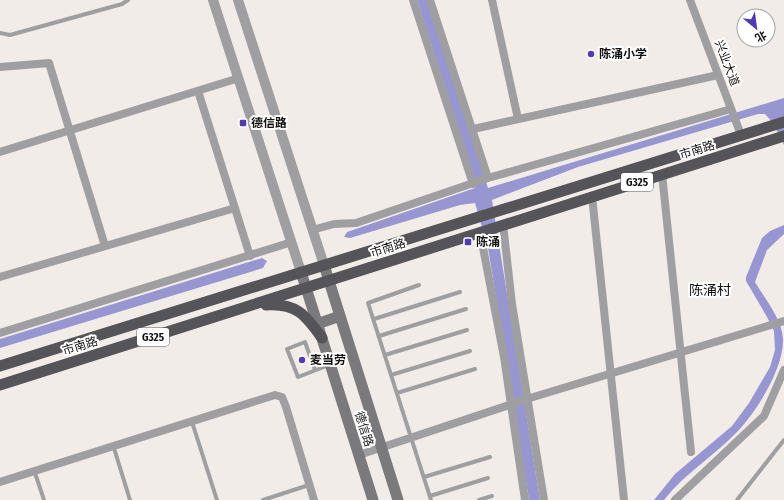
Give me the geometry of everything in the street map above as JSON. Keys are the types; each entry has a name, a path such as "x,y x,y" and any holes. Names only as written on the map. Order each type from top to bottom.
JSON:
{"highway":[{"name":"市南路","path":"0,366 784,122"},
{"name":"市南路","path":"0,384 253,306 779,137"},
{"path":"253,306 277,304 297,309 308,319 322,338"}],"main road":[{"name":"德信路","path":"324,265 398,500"},
{"name":"德信路","path":"301,272 373,500"},
{"path":"318,324 340,316"}],"street":[{"name":"德信路","path":"213,0 301,272"},
{"name":"德信路","path":"238,0 324,265"},
{"path":"413,0 474,183"},
{"path":"430,0 473,129 487,179"},
{"path":"492,0 518,119"},
{"name":"兴业大道","path":"690,0 741,135"},
{"path":"0,67 49,63 105,246"},
{"path":"473,129 718,75"},
{"path":"0,152 239,78"},
{"path":"198,91 250,256"},
{"path":"312,230 334,224 356,223 487,179 732,111"},
{"path":"662,174 691,452"},
{"path":"592,196 624,500"},
{"path":"0,277 235,208"},
{"path":"502,225 526,399 544,500"},
{"path":"480,232 504,357 525,500"},
{"path":"0,334 292,242"},
{"path":"359,455 526,399 783,321"},
{"path":"675,500 764,416 784,370"},
{"path":"0,482 275,395 282,397 286,407 314,500"}],"lane":[{"path":"0,33 10,35 122,4 128,0"},
{"path":"419,285 368,303 430,498 488,478"},
{"path":"374,319 460,292"},
{"path":"379,336 466,309"},
{"path":"385,355 467,330"},
{"path":"315,370 305,342 287,349 298,377 330,364"},
{"path":"391,375 470,351"},
{"path":"397,393 475,369"},
{"path":"192,422 217,500"},
{"path":"738,499 784,440"},
{"path":"113,445 130,500"},
{"path":"424,477 490,457"},
{"path":"34,470 44,500"},
{"path":"263,500 310,485"},
{"path":"479,500 492,496"}],"water":[{"path":"417,0 427,0 488,188 784,98 784,145 773,123 765,114 758,114 578,167 492,200 540,500 529,500 488,248 475,203 460,205 350,238 344,237 347,232 475,188 476,183"},
{"path":"784,225 784,234 767,250 755,282 780,324 782,332 782,350 774,376 761,401 737,432 681,481 664,500 654,500 675,474 732,426 749,403 770,367 775,350 774,331 746,281 746,277 762,238 770,231"},
{"path":"262,258 267,261 263,268 0,348 0,339"}],"place":[{"name":"陈涌小学","path":"591,54"},
{"name":"德信路","path":"243,123"},
{"name":"陈涌","path":"468,242"},
{"name":"麦当劳","path":"302,360"}],"district":[{"name":"陈涌村","path":"710,290"}]}
